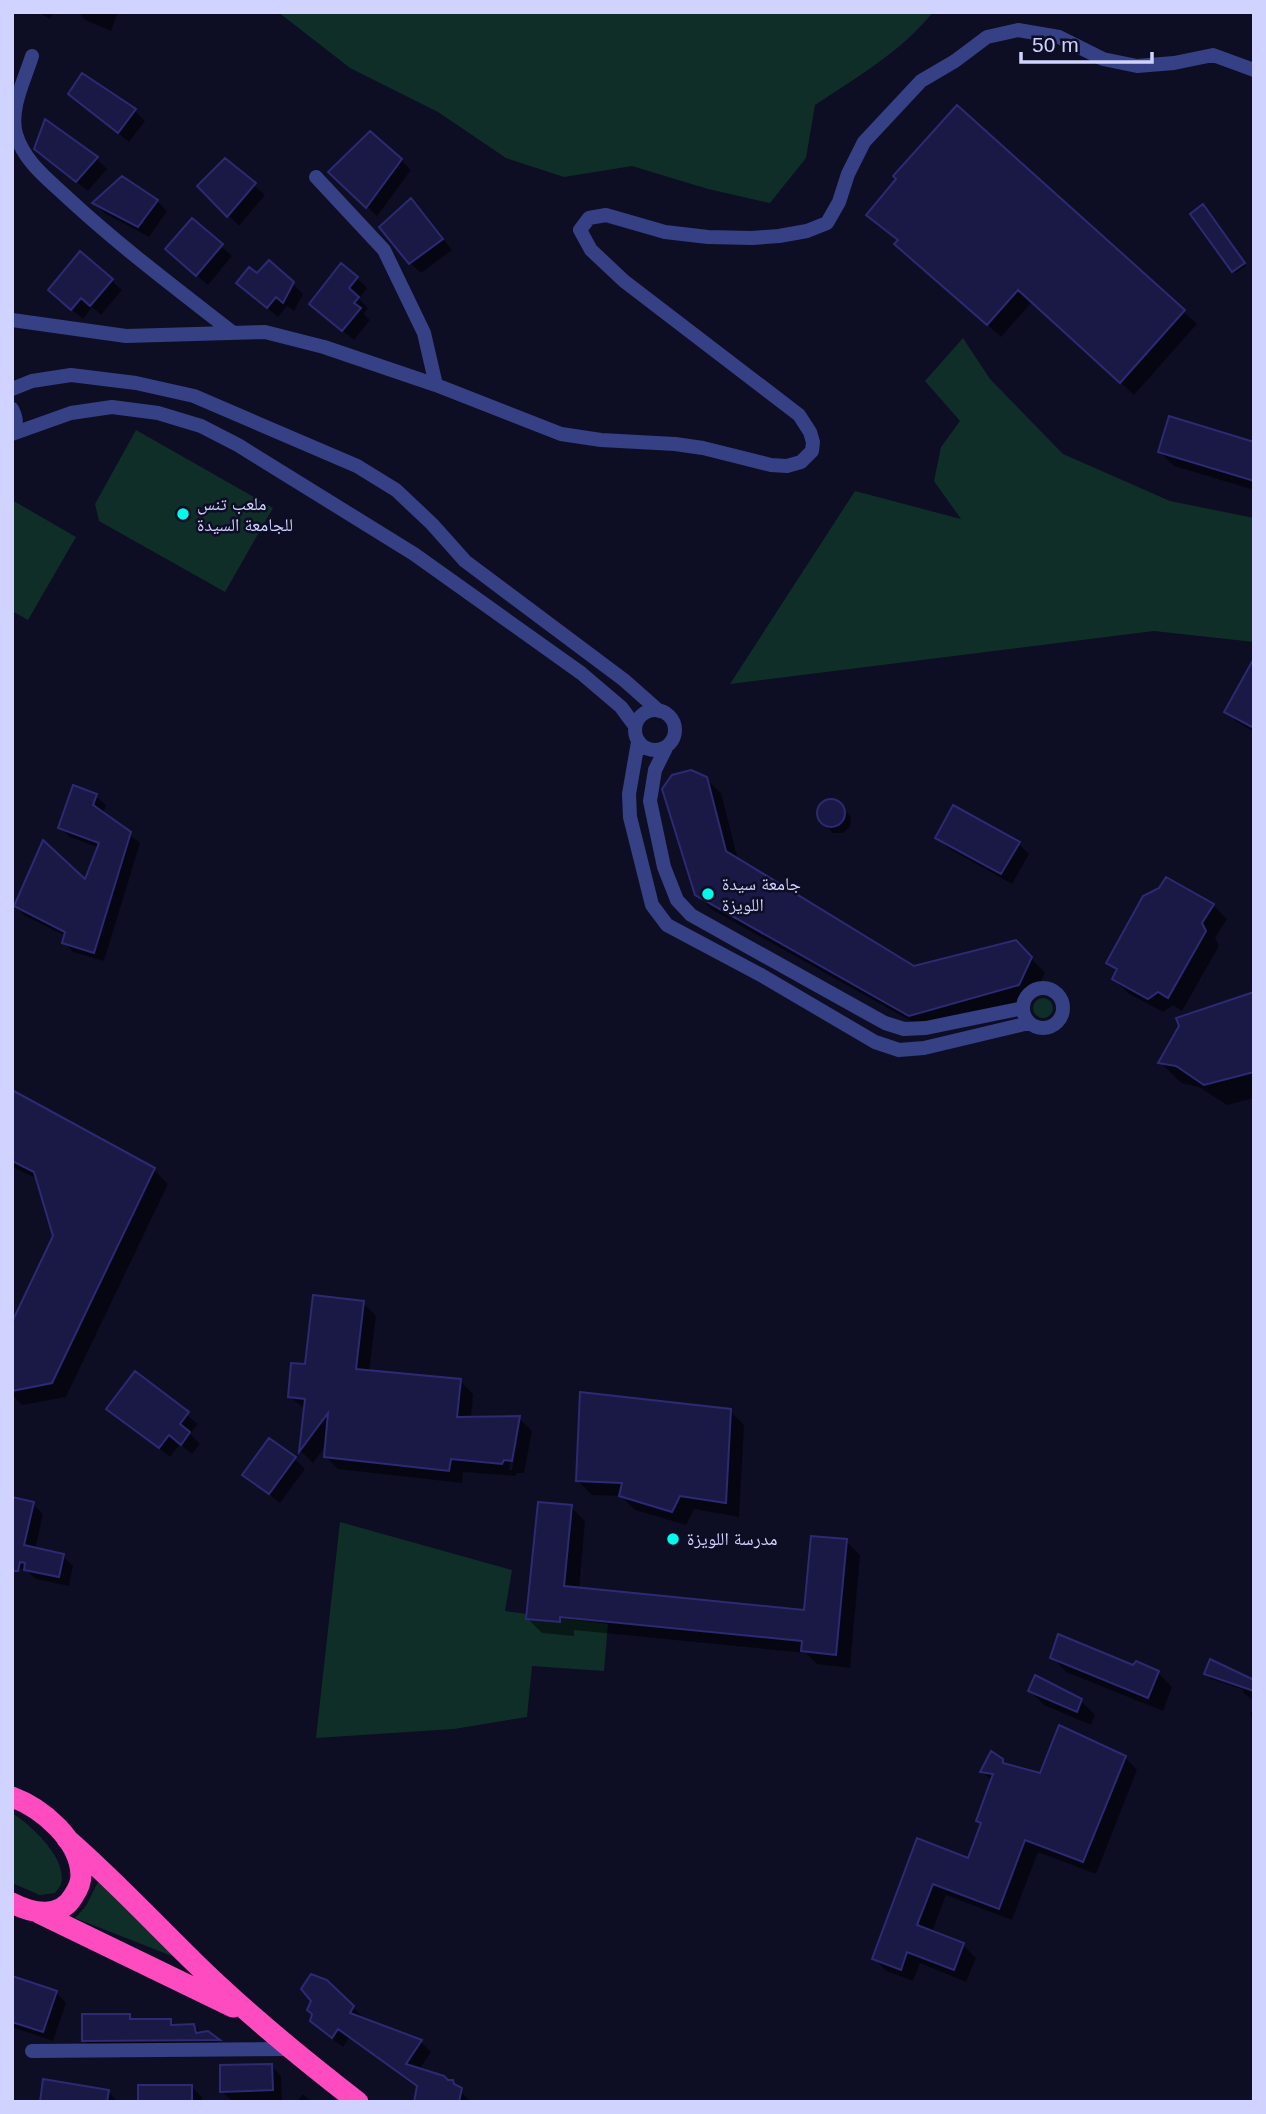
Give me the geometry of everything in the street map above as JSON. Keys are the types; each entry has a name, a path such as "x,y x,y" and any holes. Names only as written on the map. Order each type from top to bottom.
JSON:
{"highway":[{"path":"16,1796 44,1815 250,2015 358,2102"},
{"path":"39,1913 52,1912 69,1905 82,1878 76,1855 67,1839"},
{"path":"12,1903 39,1913 250,2015"}],"street":[{"path":"12,320 126,335 265,332 312,344 436,385 561,434 579,438 675,444 771,465 787,466 801,462 812,451 813,442 807,424 800,415 624,281 591,250 580,230 589,218 606,215 666,232 741,238 779,236 807,231 827,223 839,202 848,174 864,142 921,80 955,61 987,37 1018,30 1059,37 1103,59 1137,66 1174,63 1213,55 1254,70"},
{"path":"32,56 15,108 14,120 21,146 34,165 95,223 232,332"},
{"path":"316,177 384,250 424,333 436,385"},
{"path":"12,389 32,381 71,375 136,383 182,393 357,466 396,490 432,524 465,561 670,717 675,727 674,737 655,769 650,801 664,867 677,900 691,915 885,1023 904,1029 926,1028 1023,1008"},
{"path":"12,432 71,413 113,407 158,413 201,426 238,446 414,554 581,673 621,707 635,726 638,742 629,794 630,817 652,905 667,925 761,975 875,1042 900,1050 924,1048 1029,1023 1044,1028 1057,1023 1063,1011 1061,997 1046,988 1038,988 1024,999 1024,1016 1029,1023"},
{"path":"12,409 16,427 12,432"},
{"path":"635,726 644,714 659,711"},
{"path":"638,742 651,750 666,748"},
{"path":"32,2051 290,2049"}],"green space":[{"path":"278,12 933,12 893,51 815,105 806,158 770,203 708,189 632,166 564,177 506,158 438,112 350,68"},
{"path":"963,338 990,379 1063,454 1170,501 1254,518 1254,642 1154,631 730,684 855,491 961,519 934,481 941,447 960,421 925,381"},
{"name":"ملعب تنس للجامعة السيدة","path":"136,430 273,508 225,592 99,521 95,504"},
{"path":"12,500 76,537 28,620 12,611"},
{"path":"1043,998 1050,1001 1053,1008 1050,1015 1043,1018 1036,1015 1033,1008 1036,1001"},
{"path":"340,1522 512,1570 505,1611 608,1624 604,1671 532,1666 527,1717 454,1729 316,1738"},
{"path":"12,1813 38,1834 54,1854 62,1874 61,1884 55,1893 40,1895 12,1883"},
{"path":"98,1882 177,1958 75,1918 86,1906"}],"building":[{"path":"82,73 136,109 118,133 68,94"},
{"path":"957,105 1185,310 1120,383 1018,290 987,325 894,244 898,240 866,215 896,179 893,176"},
{"path":"45,119 98,157 76,182 34,149"},
{"path":"370,131 402,159 366,208 328,172"},
{"path":"225,158 256,183 227,217 197,186"},
{"path":"122,176 158,200 138,227 92,203"},
{"path":"411,198 443,239 409,264 379,227"},
{"path":"1203,204 1245,263 1232,272 1190,214"},
{"path":"192,218 223,244 196,276 165,249"},
{"path":"80,251 113,279 90,306 81,298 71,310 48,290"},
{"path":"269,260 294,282 283,303 276,297 267,308 236,283 249,267 257,273"},
{"path":"341,263 358,277 349,288 359,297 354,303 361,308 342,331 309,304"},
{"path":"1169,416 1254,442 1254,481 1158,452"},
{"path":"1254,658 1254,728 1224,712"},
{"path":"691,770 707,777 726,851 914,966 1016,940 1032,957 1019,985 909,1016 695,895 662,789 672,775"},
{"path":"73,785 97,794 93,805 131,832 94,953 62,943 65,932 14,906 43,840 85,879 99,843 58,828"},
{"path":"831,799 841,803 845,813 841,823 831,827 821,823 817,813 821,803"},
{"path":"953,805 1020,842 1001,874 935,838"},
{"path":"1166,877 1214,904 1202,923 1206,931 1168,998 1158,992 1148,999 1112,979 1117,969 1106,963 1143,896 1159,888"},
{"path":"1254,992 1254,1072 1204,1085 1176,1066 1158,1063 1179,1026 1176,1018"},
{"path":"12,1090 155,1168 52,1383 12,1391 12,1322 53,1236 34,1172 12,1161"},
{"path":"313,1295 364,1301 356,1369 461,1379 457,1417 520,1416 512,1461 504,1460 502,1464 451,1459 449,1471 324,1457 328,1413 299,1452 305,1399 288,1397 291,1363 305,1364"},
{"path":"135,1371 189,1412 180,1424 190,1432 181,1445 169,1435 159,1448 106,1409"},
{"path":"580,1392 731,1409 726,1503 680,1496 672,1512 619,1496 622,1483 576,1481"},
{"path":"269,1438 296,1457 269,1494 242,1475"},
{"path":"12,1497 34,1502 24,1545 64,1554 59,1577 24,1570 25,1563 20,1562 18,1571 12,1571"},
{"path":"538,1502 572,1505 564,1586 804,1610 811,1536 847,1539 836,1655 801,1651 802,1641 560,1617 560,1622 526,1619"},
{"path":"1058,1634 1133,1665 1136,1661 1159,1671 1148,1698 1050,1658"},
{"path":"1210,1659 1254,1680 1254,1691 1204,1674"},
{"path":"1035,1675 1082,1699 1077,1712 1028,1691"},
{"path":"1059,1725 1126,1756 1083,1862 1025,1840 999,1909 933,1884 917,1925 964,1943 954,1970 907,1952 901,1970 872,1959 917,1838 968,1858 981,1823 976,1821 993,1774 980,1772 991,1751 1003,1759 1003,1763 1040,1773"},
{"path":"311,1974 327,1980 354,2006 350,2013 422,2040 406,2064 453,2080 454,2084 462,2088 459,2102 414,2102 417,2086 338,2029 332,2038 310,2021 312,2014 307,2010 311,2001 301,1989"},
{"path":"12,1976 57,1991 43,2032 12,2022"},
{"path":"82,2014 130,2014 130,2019 171,2019 171,2025 194,2024 196,2033 208,2031 220,2040 82,2041"},
{"path":"272,2064 273,2090 220,2092 220,2065"},
{"path":"43,2079 109,2090 107,2102 40,2102"},
{"path":"138,2085 192,2085 192,2102 138,2102"}],"place":[{"name":"ملعب تنس للجامعة السيدة","path":"183,514"},
{"name":"جامعة سيدة اللويزة","path":"708,894"},
{"name":"مدرسة اللويزة","path":"673,1539"}]}
